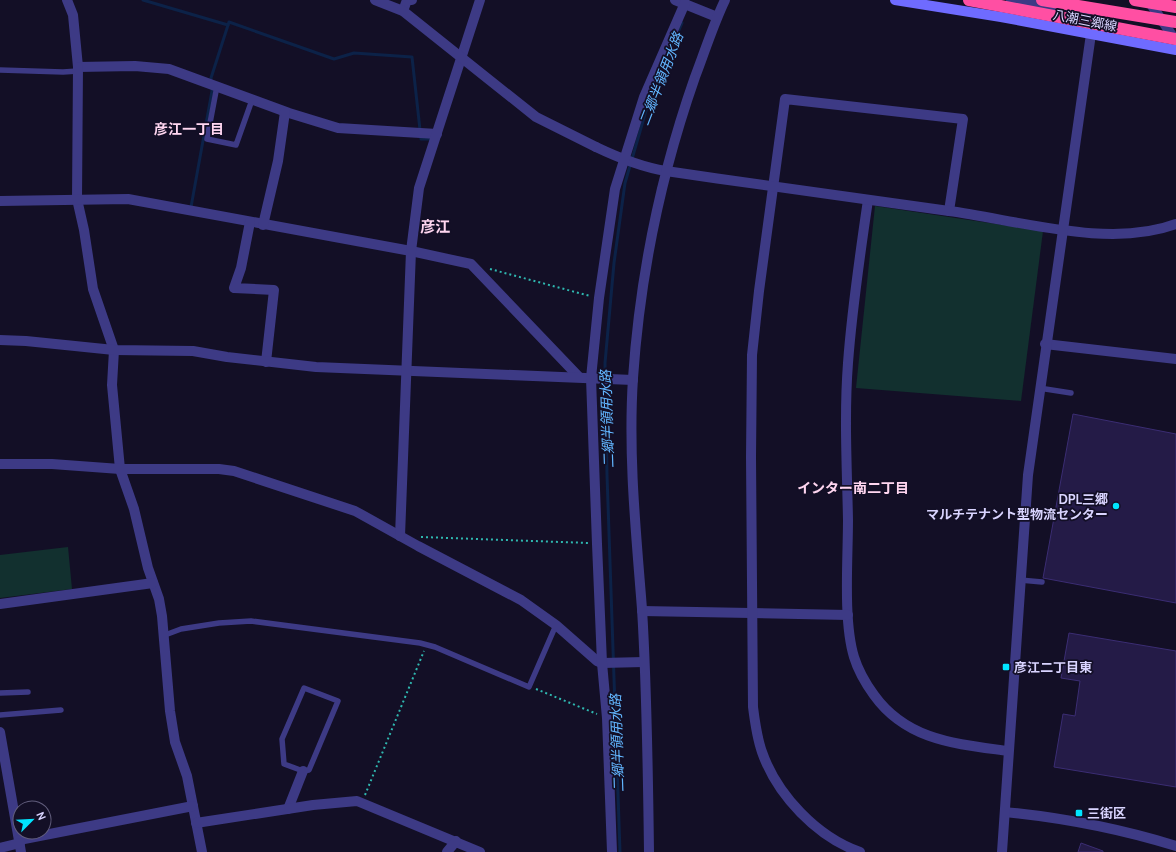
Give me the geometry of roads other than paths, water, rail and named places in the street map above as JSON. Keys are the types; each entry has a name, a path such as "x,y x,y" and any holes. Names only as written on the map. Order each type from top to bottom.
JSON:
{"highway":[{"path":"969,0 1176,40"},
{"path":"1042,0 1176,22"},
{"path":"1135,0 1176,7"}],"main road":[{"name":"八潮三郷線","path":"895,0 1176,50"}],"street":[{"path":"67,0 73,15 78,69 77,199 84,230 93,289 114,350 112,385 120,469 134,509 153,583 159,599 165,635 170,711 175,742 187,776 202,852"},
{"path":"375,0 403,11 461,59 536,117 624,160 645,166 666,171 949,211 1062,229 1126,234 1156,230 1176,224"},
{"path":"403,11 407,0 412,0"},
{"path":"400,536 411,251 419,188 480,0"},
{"path":"675,0 717,17"},
{"path":"649,852 642,611 632,456 633,380 639,308 646,262 666,171 691,89 717,17 726,0"},
{"path":"941,0 948,9"},
{"path":"1002,852 1006,812 1008,751 1028,474 1090,34 1088,18 1082,13 1012,0"},
{"path":"1148,0 1176,40"},
{"path":"612,852 607,718 602,663 591,378 599,298 615,189 644,97 685,3"},
{"path":"78,69 135,66 169,69 217,85 285,112 338,128 437,134"},
{"path":"860,852 828,835 803,815 781,790 763,754 757,736 753,707 751,457 752,355 759,291 785,98 963,119 949,211"},
{"path":"263,224 278,161 285,112"},
{"path":"0,201 128,199 411,251 471,264 579,377"},
{"path":"868,200 855,294 848,364 848,615 854,658 864,680 875,696 898,720 923,735 952,744 1008,751"},
{"path":"250,222 241,268 234,288 274,290 266,362"},
{"path":"0,340 26,341 114,350 193,351 266,362 316,367 633,380"},
{"path":"1046,344 1176,359"},
{"path":"0,464 52,464 120,469 226,469 355,511 509,593 540,612 590,656 602,663 644,662"},
{"path":"0,604 153,583"},
{"path":"642,611 848,615"},
{"path":"0,732 20,845"},
{"path":"288,809 304,771"},
{"path":"196,823 313,804 362,802 480,852"},
{"path":"0,848 20,845 193,806"},
{"path":"1006,812 1047,816 1108,826 1176,846"},
{"path":"447,852 456,841"}],"lane":[{"path":"0,70 63,72 78,69"},
{"path":"217,85 207,139 236,145 252,100"},
{"path":"1039,388 1071,393"},
{"path":"1020,580 1042,582"},
{"path":"165,635 181,629 204,625 251,622 427,644 530,686 556,625"},
{"path":"304,688 338,701 309,770 304,771 284,764 282,739 304,688"},
{"path":"0,693 28,692"},
{"path":"0,715 61,710"}],"waterway":[{"path":"143,0 228,25"},
{"path":"191,207 212,91 211,78 229,22 334,59 354,53 412,57 421,139 430,139 431,141"},
{"name":"二郷半領用水路","path":"620,852 607,475 605,363 614,263 625,183 650,97 682,23"}],"place":[{"name":"DPL三郷 マルチテナント型物流センター","path":"1116,506"},
{"name":"彦江二丁目東","path":"1006,667"},
{"name":"三街区","path":"1079,813"}],"district":[{"name":"彦江一丁目","path":"189,129"},
{"name":"彦江","path":"435,227"},
{"name":"インター南二丁目","path":"853,488"}]}
